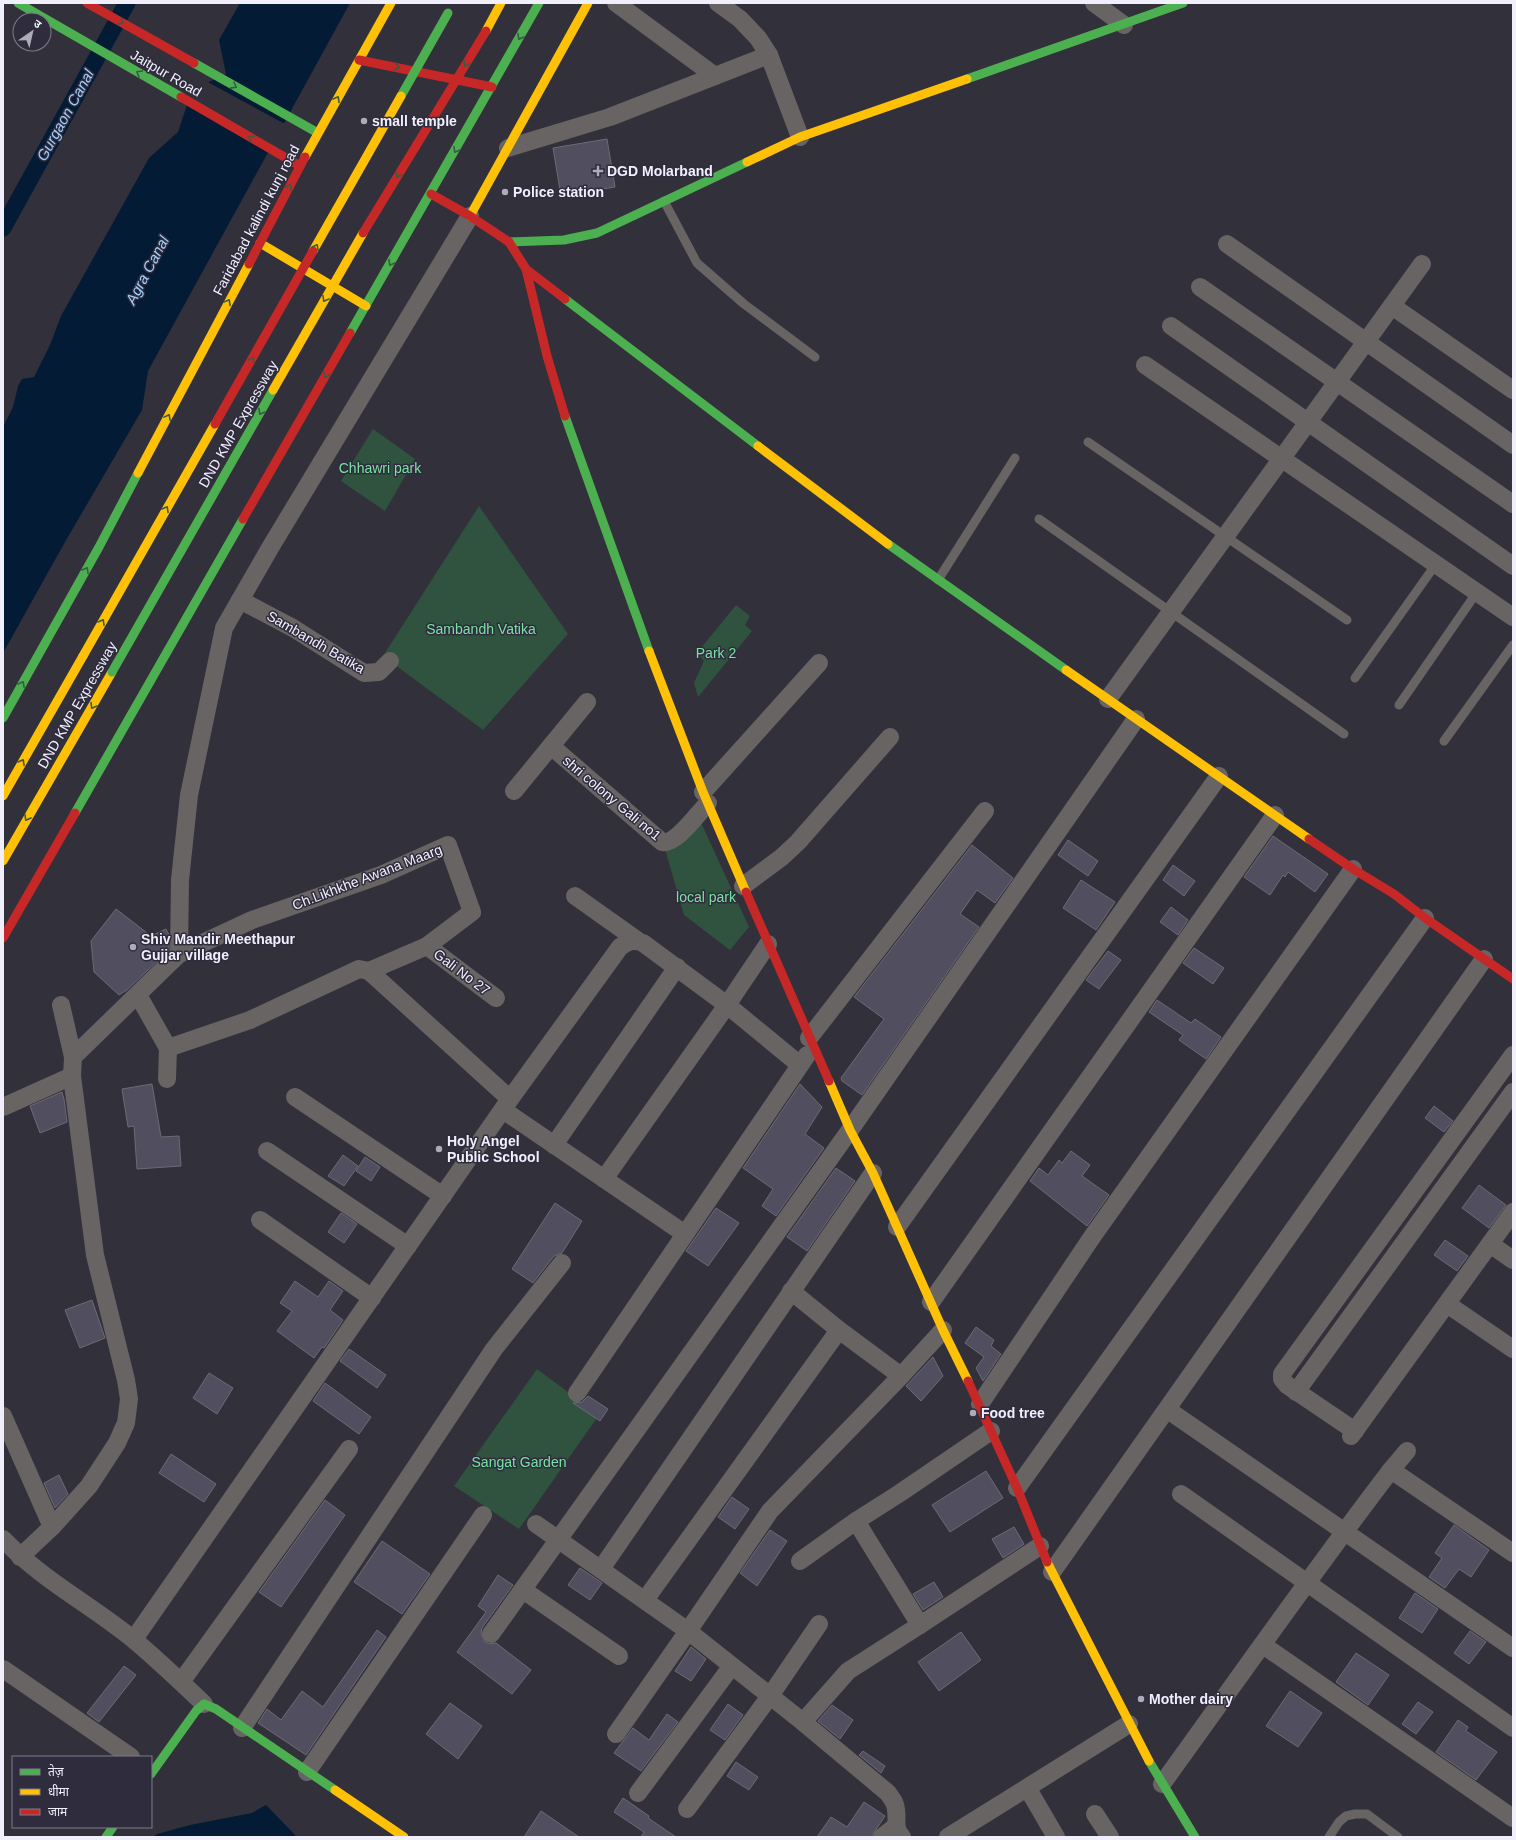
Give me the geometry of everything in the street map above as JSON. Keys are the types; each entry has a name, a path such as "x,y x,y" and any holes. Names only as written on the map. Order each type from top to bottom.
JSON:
{"main road":[{"name":"Jaitpur Road","path":"18,3 300,166"},
{"name":"Jaitpur Road","path":"87,3 301,124 318,132"},
{"name":"Faridabad kalindi kunj road","path":"3,718 99,547 318,132 391,3"},
{"name":"DND KMP Expressway","path":"3,796 453,3"},
{"name":"DND KMP Expressway","path":"3,861 360,238 486,31 501,3"},
{"path":"3,938 431,194 539,3"},
{"path":"470,216 588,3"},
{"path":"509,242 564,240 597,233 800,137 1124,25 1183,3"},
{"path":"359,60 492,87"},
{"path":"431,194 470,216 509,242 526,269 547,356 570,431 648,649 705,798 850,1130 873,1173 943,1330 980,1404 1018,1488 1040,1546 1052,1572 1129,1724 1162,1784 1195,1837"},
{"path":"260,243 366,306"},
{"path":"526,269 872,533 1136,719 1353,869 1394,894 1425,918 1513,979"},
{"path":"152,1772 196,1711 204,1704 216,1709 404,1837"},
{"path":"106,1837 112,1828"}],"street":[{"path":"616,3 715,76"},
{"path":"718,3 740,19 758,38 769,55 800,137"},
{"path":"1094,3 1124,25"},
{"path":"508,148 610,117 769,55"},
{"path":"73,1058 179,954 180,880 189,795 224,628 470,216"},
{"path":"1227,244 1513,445"},
{"path":"1108,699 1422,264"},
{"path":"1200,287 1513,504"},
{"path":"1392,306 1513,390"},
{"path":"1171,326 1513,566"},
{"path":"1145,365 1513,617"},
{"name":"Sambandh Batika","path":"240,600 293,628 364,673 379,672 390,661"},
{"path":"705,798 819,663"},
{"name":"shri colony Gali no1","path":"514,791 587,702"},
{"path":"491,1634 850,1130 1136,719"},
{"path":"743,886 798,842 890,737"},
{"name":"shri colony Gali no1","path":"551,746 662,842 666,843 676,838 705,798"},
{"path":"897,1227 1219,776"},
{"path":"577,1393 800,1065 811,1042 985,811"},
{"path":"931,1302 1275,815"},
{"name":"Ch.Likhkhe Awana Maarg","path":"179,954 252,920 381,874 448,846 472,912 427,946 369,971"},
{"path":"980,1404 1092,1237 1353,869"},
{"path":"575,896 677,967 727,1005 800,1065"},
{"path":"1018,1488 1425,918"},
{"path":"134,1640 443,1196 620,947 628,941 637,940"},
{"path":"604,1179 727,1005 768,944"},
{"name":"Gali No 27","path":"427,946 496,998"},
{"path":"1052,1572 1168,1410 1484,959"},
{"path":"554,1145 677,967"},
{"path":"168,1048 250,1020 359,968 369,971 507,1105 554,1145 685,1234"},
{"path":"138,994 168,1048 167,1079"},
{"path":"20,1557 52,1527 89,1486 117,1443 126,1423 129,1399 126,1380 95,1255 72,1076 73,1058 61,1005"},
{"path":"1513,1055 1282,1374 1282,1379 1296,1392 1353,1433 1513,1212"},
{"path":"3,1107 72,1076"},
{"path":"1296,1392 1513,1092"},
{"path":"295,1097 443,1196"},
{"path":"268,1151 408,1246"},
{"path":"600,1569 873,1173"},
{"path":"260,1220 372,1298"},
{"path":"1490,1244 1513,1260"},
{"path":"242,1728 494,1349 562,1263"},
{"path":"791,1291 839,1330 901,1376"},
{"path":"1447,1304 1513,1349"},
{"path":"645,1600 839,1330"},
{"path":"616,1734 770,1511 901,1376 943,1330"},
{"path":"1168,1410 1345,1530 1513,1648"},
{"path":"3,1416 52,1527"},
{"path":"800,1561 856,1521 991,1431"},
{"path":"181,1682 349,1450"},
{"path":"1162,1784 1263,1645 1306,1582 1407,1451"},
{"path":"1391,1470 1513,1553"},
{"path":"1181,1494 1513,1728"},
{"path":"307,1772 483,1515"},
{"path":"856,1521 920,1626"},
{"path":"536,1524 688,1631 731,1667 803,1722 888,1793 894,1801 896,1809 893,1833"},
{"path":"3,1539 20,1557 44,1576 134,1640 204,1704"},
{"path":"803,1722 848,1671 920,1626 1040,1546"},
{"path":"523,1590 619,1656"},
{"path":"687,1808 770,1696 819,1624"},
{"path":"1263,1645 1513,1818"},
{"path":"638,1793 731,1667"},
{"path":"3,1669 130,1756"},
{"path":"948,1837 950,1834 1028,1789 1129,1724"},
{"path":"1028,1789 1056,1837"},
{"path":"1095,1814 1110,1837"}],"lane":[{"path":"664,201 697,263 744,304 815,357"},
{"path":"1088,442 1347,620"},
{"path":"938,580 1015,458"},
{"path":"1039,519 1344,734"},
{"path":"1355,678 1436,564"},
{"path":"1399,705 1477,592"},
{"path":"1444,741 1513,645"},
{"path":"1329,1837 1338,1822 1346,1816 1355,1814 1367,1814 1398,1837"}],"green space":[{"name":"Chhawri park","path":"373,429 415,459 385,511 341,481"},
{"name":"Sambandh Vatika","path":"479,506 568,634 483,730 383,656"},
{"name":"Park 2","path":"736,605 750,616 745,625 752,631 698,697 694,683 704,661 697,653"},
{"name":"local park","path":"698,816 749,927 730,950 684,915 665,849"},
{"name":"Sangat Garden","path":"537,1369 599,1415 519,1529 454,1486"}],"water":[{"name":"Agra Canal","path":"240,3 350,3 148,371 142,410 65,542 3,653 3,427 13,407 18,386 22,379 34,377 50,345 61,316 149,158 178,132 192,90 226,74 219,40"},
{"path":"266,1805 297,1837 153,1837 157,1834 190,1825 252,1813"}],"pier":[{"path":"206,81 285,124 271,150 186,100 190,89"}],"building":[{"path":"607,139 615,187 561,196 553,148"},
{"path":"1273,836 1328,874 1315,892 1288,872 1285,877 1283,875 1270,895 1244,877"},
{"path":"1068,840 1098,861 1088,876 1058,855"},
{"path":"972,845 1013,878 995,903 977,890 960,914 979,927 862,1095 842,1081 841,1078 884,1019 854,997"},
{"path":"1173,865 1195,881 1184,896 1163,880"},
{"path":"1081,880 1115,902 1096,930 1063,908"},
{"path":"1171,907 1188,920 1178,935 1160,922"},
{"name":"Shiv Mandir Meethapur Gujjar village","path":"116,909 151,936 166,929 169,935 169,950 127,990 119,995 94,972 91,941"},
{"path":"1194,948 1224,968 1213,984 1183,963"},
{"path":"1108,951 1121,960 1099,989 1086,980"},
{"path":"1157,1000 1191,1023 1195,1019 1221,1037 1206,1059 1179,1040 1183,1035 1149,1012"},
{"path":"152,1084 161,1137 179,1136 181,1166 137,1169 134,1126 128,1127 122,1089"},
{"path":"800,1084 822,1107 805,1134 824,1148 776,1216 762,1206 773,1189 743,1168"},
{"path":"62,1092 67,1122 40,1133 30,1106"},
{"path":"1434,1106 1453,1121 1444,1132 1425,1118"},
{"path":"1071,1151 1090,1165 1082,1176 1109,1195 1087,1226 1030,1181 1039,1168 1048,1175 1059,1160 1062,1163"},
{"path":"343,1155 358,1166 344,1186 328,1176"},
{"path":"365,1157 380,1167 371,1181 356,1171"},
{"path":"836,1168 855,1181 807,1251 787,1237"},
{"path":"1479,1185 1506,1205 1489,1228 1462,1208"},
{"path":"555,1203 582,1221 562,1253 554,1256 533,1283 512,1269"},
{"path":"716,1208 739,1223 708,1266 686,1251"},
{"path":"341,1213 357,1224 344,1243 328,1232"},
{"path":"1445,1240 1468,1256 1457,1271 1434,1255"},
{"path":"295,1281 318,1297 329,1281 343,1291 330,1310 343,1320 324,1348 322,1347 314,1358 277,1331 292,1311 280,1303"},
{"path":"92,1300 105,1338 80,1348 65,1310"},
{"path":"976,1327 994,1340 991,1346 1001,1354 983,1381 976,1368 984,1357 965,1343"},
{"path":"349,1349 386,1375 377,1388 340,1361"},
{"path":"933,1357 943,1376 921,1401 906,1386"},
{"path":"209,1373 233,1388 217,1414 193,1398"},
{"path":"325,1383 371,1417 359,1434 313,1401"},
{"path":"588,1396 608,1409 600,1421 573,1403 582,1402"},
{"path":"171,1454 216,1484 204,1502 159,1473"},
{"path":"986,1471 1003,1498 950,1532 932,1505"},
{"path":"59,1475 68,1494 55,1508 44,1483"},
{"path":"732,1497 749,1509 735,1529 718,1517"},
{"path":"325,1500 345,1515 281,1607 259,1592"},
{"path":"1454,1525 1489,1550 1471,1577 1459,1569 1445,1588 1429,1577 1442,1558 1435,1553"},
{"path":"1014,1527 1024,1544 1003,1558 992,1539"},
{"path":"770,1530 787,1541 757,1586 740,1573"},
{"path":"382,1541 430,1574 402,1614 354,1582"},
{"path":"580,1568 602,1583 590,1600 568,1585"},
{"path":"498,1575 513,1585 482,1628 481,1633 485,1642 490,1644 496,1643 531,1670 512,1694 457,1652 486,1612 478,1606"},
{"path":"934,1582 943,1597 923,1610 913,1594"},
{"path":"1415,1593 1438,1609 1422,1633 1399,1618"},
{"path":"377,1630 386,1637 306,1755 258,1723 267,1709 281,1720 302,1691 323,1707"},
{"path":"1470,1631 1486,1642 1469,1664 1454,1653"},
{"path":"961,1632 981,1660 939,1691 918,1662"},
{"path":"691,1647 706,1659 691,1681 675,1671"},
{"path":"1356,1653 1389,1675 1368,1705 1336,1682"},
{"path":"124,1666 136,1675 99,1722 87,1713"},
{"path":"1290,1691 1322,1713 1298,1747 1266,1726"},
{"path":"1418,1702 1433,1712 1416,1734 1402,1724"},
{"path":"450,1703 482,1726 458,1759 426,1734"},
{"path":"728,1704 743,1715 725,1740 710,1730"},
{"path":"832,1705 853,1720 840,1739 818,1721"},
{"path":"667,1714 678,1722 641,1771 614,1753 633,1728 649,1740"},
{"path":"1458,1720 1468,1727 1466,1731 1497,1752 1476,1780 1436,1752"},
{"path":"863,1751 885,1766 881,1773 859,1755"},
{"path":"736,1762 758,1777 749,1790 727,1776"},
{"path":"623,1798 649,1816 648,1818 676,1837 641,1837 644,1832 614,1812"},
{"path":"864,1802 885,1816 871,1837 817,1837 831,1817 847,1827"},
{"path":"541,1811 579,1837 524,1837"}],"waterway":[{"name":"Gurgaon Canal","path":"3,228 127,3"}],"traffic: fast":[{"path":"18,3 181,97"},
{"path":"350,333 539,3"},
{"path":"967,79 1183,3"},
{"path":"401,96 448,13"},
{"path":"194,63 318,133"},
{"path":"509,242 564,240 597,233 747,162"},
{"path":"565,299 758,446"},
{"path":"112,672 273,390"},
{"path":"565,416 649,651"},
{"path":"3,718 99,547 138,473"},
{"path":"75,813 243,519"},
{"path":"888,544 1066,670"},
{"path":"152,1773 196,1711 204,1704 216,1709 335,1790"},
{"path":"1149,1761 1195,1837"},
{"path":"106,1837 112,1828"}],"traffic: slow":[{"path":"305,157 391,3"},
{"path":"486,31 501,3"},
{"path":"470,216 588,3"},
{"path":"747,162 800,137 967,79"},
{"path":"313,251 401,96"},
{"path":"273,390 363,233"},
{"path":"260,243 366,306"},
{"path":"138,473 249,264"},
{"path":"83,656 215,424"},
{"path":"758,446 888,544"},
{"path":"649,651 703,792 746,892"},
{"path":"3,796 83,656"},
{"path":"1066,670 1309,839"},
{"path":"3,861 112,672"},
{"path":"829,1081 850,1130 873,1173 943,1330 968,1381"},
{"path":"1047,1562 1149,1761"},
{"path":"335,1790 404,1837"}],"traffic: jam":[{"path":"87,3 194,63"},
{"path":"363,233 486,31"},
{"path":"359,60 492,87"},
{"path":"181,97 300,166"},
{"path":"249,264 305,157"},
{"path":"431,194 470,216 509,242 526,269 565,299"},
{"path":"215,424 313,251"},
{"path":"526,269 547,356 565,416"},
{"path":"243,519 350,333"},
{"path":"3,938 75,813"},
{"path":"1309,839 1353,869 1394,894 1425,918 1513,979"},
{"path":"746,892 829,1081"},
{"path":"968,1381 1017,1488 1047,1562"}],"place":[{"name":"small temple","path":"364,121"},
{"name":"DGD Molarband","path":"598,171"},
{"name":"Police station","path":"505,192"},
{"name":"Shiv Mandir Meethapur Gujjar village","path":"133,947"},
{"name":"Holy Angel Public School","path":"439,1149"},
{"name":"Food tree","path":"973,1413"},
{"name":"Mother dairy","path":"1141,1699"}]}
